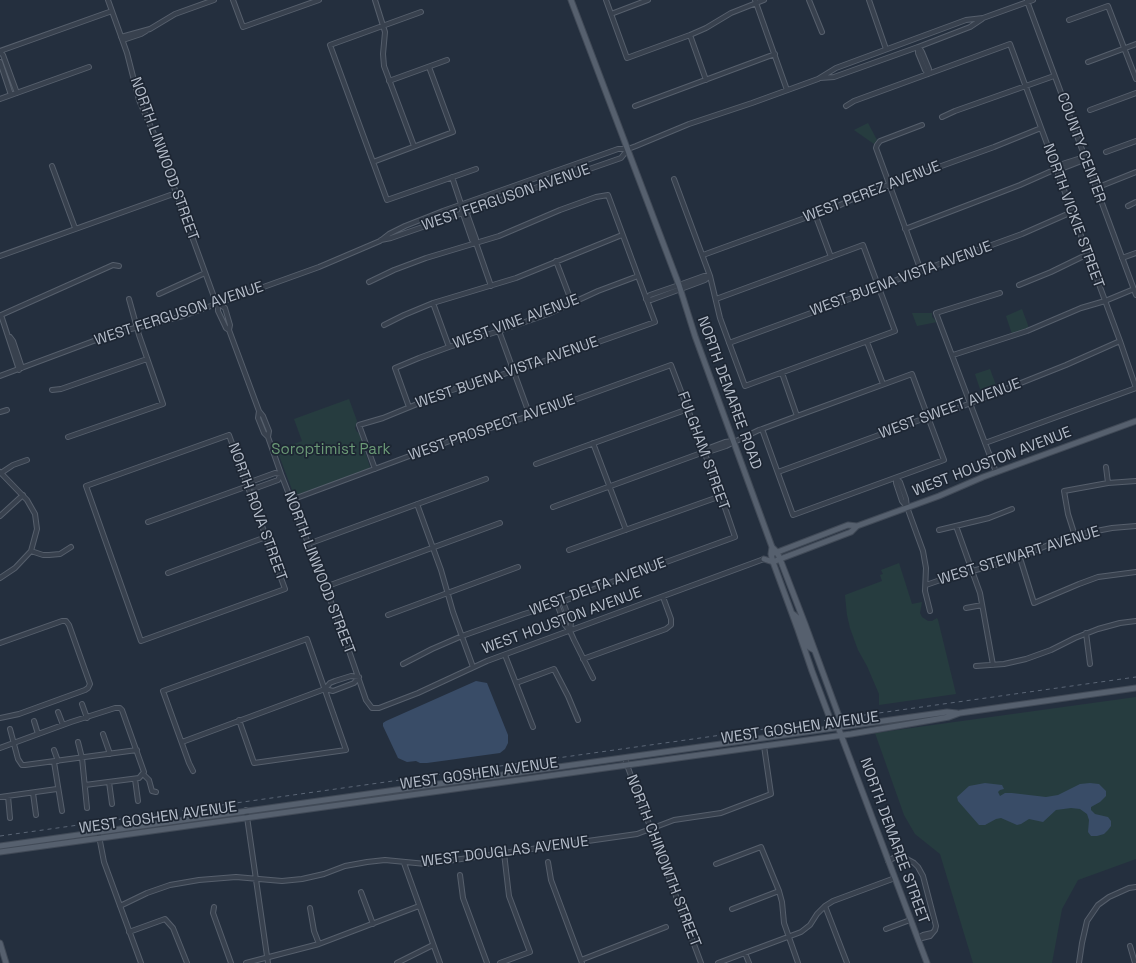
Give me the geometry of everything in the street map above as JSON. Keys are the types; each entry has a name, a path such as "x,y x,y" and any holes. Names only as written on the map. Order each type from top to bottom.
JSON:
{"main road":[{"path":"571,0 628,149"},
{"name":"NORTH DEMAREE ROAD","path":"628,149 680,287 695,336 772,547 774,553 773,562 793,614 803,646"},
{"name":"WEST HOUSTON AVENUE","path":"773,562 851,532 857,526 996,472 1136,421"},
{"name":"WEST HOUSTON AVENUE","path":"764,559 774,553 848,525 857,526"},
{"name":"NORTH DEMAREE STREET","path":"774,553 780,559 841,722 838,727"},
{"path":"764,559 773,562"},
{"path":"793,614 799,620 809,647 814,650"},
{"name":"NORTH DEMAREE STREET","path":"803,646 832,724 838,727 926,963"},
{"name":"WEST GOSHEN AVENUE","path":"0,852 841,735 949,717 960,713 1136,688"},
{"name":"WEST GOSHEN AVENUE","path":"0,846 838,727 947,712 960,713"},
{"path":"452,790 462,783 488,780 495,776"},
{"path":"35,848 38,844 43,842 76,838 80,834"},
{"path":"0,943 6,963"}],"street":[{"name":"NORTH LINWOOD STREET","path":"108,0 129,59 138,97 154,134 214,297 218,303 218,310 226,328 229,330 259,411 263,416 269,431 268,437 291,500 325,587 366,700 372,708"},
{"path":"122,39 141,34 175,14 214,0"},
{"path":"233,0 243,27 319,0"},
{"path":"374,0 383,25 385,38 383,60 389,81 414,146"},
{"path":"606,0 627,58 690,35 756,1 764,0"},
{"path":"611,14 648,0"},
{"path":"809,0 822,32"},
{"path":"869,0 886,49"},
{"name":"WEST FERGUSON AVENUE","path":"818,79 834,77 970,27 983,18 1033,0"},
{"path":"756,1 787,90"},
{"name":"COUNTY CENTER","path":"1027,1 1136,295"},
{"path":"1069,20 1108,6 1136,79"},
{"path":"17,93 3,55 0,52 112,11"},
{"path":"421,12 330,44 387,200 476,169"},
{"name":"WEST FERGUSON AVENUE","path":"0,376 98,339 136,327 172,319 325,265 380,240 412,223 461,204 618,149 628,149 689,124 818,79 836,68 886,49 966,20 983,18"},
{"path":"690,35 706,80"},
{"name":"NORTH VICKIE STREET","path":"928,74 1010,44 1120,340 1136,388"},
{"path":"1088,62 1136,44"},
{"path":"846,106 854,101 928,74 918,53 918,46"},
{"path":"635,106 775,54"},
{"path":"389,81 447,60"},
{"path":"0,62 11,95"},
{"path":"373,162 453,132 429,66"},
{"path":"0,99 89,67"},
{"path":"942,117 959,109 1054,76"},
{"path":"1090,110 1136,93"},
{"path":"921,271 877,151 877,145 883,140 922,125"},
{"name":"WEST PEREZ AVENUE","path":"703,255 994,147 1041,128"},
{"path":"1106,152 1136,141"},
{"name":"WEST FERGUSON AVENUE","path":"380,240 391,238 621,158 628,149"},
{"path":"905,228 1010,190 1056,169 1061,169 1079,162 1085,158"},
{"path":"52,166 75,228"},
{"path":"1096,188 1136,172"},
{"path":"452,177 472,240 476,244 491,286"},
{"path":"674,179 703,255 719,313 745,386 895,331 863,245 716,299"},
{"path":"0,256 176,192"},
{"path":"369,282 394,270 426,258 476,244 499,236 560,210 596,197 608,195 646,299 651,300 680,287 705,280 710,276"},
{"path":"1128,206 1136,202"},
{"name":"WEST BUENA VISTA AVENUE","path":"729,343 1022,234 1072,212"},
{"path":"815,214 831,257"},
{"path":"384,325 404,315 433,304 516,278 622,235"},
{"path":"1122,258 1136,252"},
{"path":"1019,285 1051,272 1088,254"},
{"path":"556,261 572,303"},
{"path":"20,369 13,342 8,335 1,315 113,265 119,266"},
{"path":"159,294 206,273"},
{"name":"WEST VINE AVENUE","path":"409,407 395,368 449,347 548,314 638,276"},
{"path":"953,355 1023,333 1081,308 1105,301 1134,289"},
{"path":"996,472 953,355 936,314 1000,292"},
{"path":"68,436 163,404 136,327 129,299"},
{"name":"WEST BUENA VISTA AVENUE","path":"375,469 359,425 449,391 514,371 655,322 646,299"},
{"path":"433,304 449,347"},
{"path":"499,331 530,416"},
{"name":"WEST SWEET AVENUE","path":"778,472 928,417 948,412 1066,365 1120,340"},
{"path":"867,342 883,384"},
{"path":"52,390 61,389 147,359"},
{"name":"FULGHAM STREET","path":"671,365 735,537"},
{"name":"WEST PROSPECT AVENUE","path":"291,500 472,433 530,416 671,365"},
{"path":"782,373 798,416"},
{"path":"553,507 704,452 711,452 762,429 912,374 944,460 793,515 762,429"},
{"path":"985,443 1136,388"},
{"path":"536,464 688,409"},
{"path":"0,412 7,410"},
{"name":"NORTH ROVA STREET","path":"229,435 266,537 285,589 141,640 86,486 229,435"},
{"path":"593,443 626,530"},
{"path":"0,578 15,568 31,551 35,538 37,529 32,507 23,495 0,473 13,465 27,460"},
{"path":"1106,467 1108,483"},
{"path":"148,522 248,486 253,480 275,472 282,474 278,480 256,488 248,486"},
{"path":"264,476 267,484"},
{"path":"896,478 896,483 902,501 907,507 923,551 926,568 926,597 930,611"},
{"path":"308,544 486,479"},
{"path":"1075,536 1068,514 1064,491 1108,483 1136,480"},
{"path":"0,516 23,495"},
{"path":"569,550 721,496"},
{"path":"417,504 444,578 473,667"},
{"path":"939,530 989,518 1012,509"},
{"path":"325,587 433,549 500,523"},
{"path":"956,526 973,571 982,605 993,665"},
{"name":"WEST STEWART AVENUE","path":"926,585 1020,558 1075,536 1097,530 1136,526"},
{"path":"168,573 266,537"},
{"name":"WEST DELTA AVENUE","path":"403,664 462,636 563,602 614,581 735,537"},
{"path":"31,551 43,555 49,555 60,554 71,548"},
{"path":"1020,558 1034,604 1098,577 1136,572"},
{"name":"WEST HOUSTON AVENUE","path":"372,708 379,708 418,694 473,667 764,559"},
{"path":"388,615 518,567"},
{"path":"583,659 666,629 670,625 671,619 663,597"},
{"path":"563,602 571,623 570,631"},
{"path":"557,604 565,625 570,631 593,678"},
{"path":"966,608 982,605"},
{"path":"0,643 62,620 66,621 69,625 90,682 90,686 85,690 26,711 1,717"},
{"path":"976,666 1015,661 1039,654 1086,633 1110,625 1136,621"},
{"path":"1086,633 1090,664"},
{"path":"193,771 188,763 182,742 163,691 307,639 346,750 254,763 239,720"},
{"path":"505,655 532,727"},
{"path":"516,683 554,669 578,720"},
{"path":"182,742 325,689 330,683 351,676 358,677"},
{"path":"325,689 333,691 354,682 358,677"},
{"path":"340,680 342,686"},
{"path":"82,704 87,718"},
{"path":"0,748 63,725 115,708 120,708 144,768 142,775 135,779 85,784"},
{"path":"58,712 63,725"},
{"path":"34,721 38,734"},
{"path":"10,729 18,759 22,765 56,762 137,750"},
{"path":"103,734 110,754"},
{"path":"78,742 82,758 87,808"},
{"name":"WEST DOUGLAS AVENUE","path":"120,906 147,893 170,885 199,880 236,877 282,881 302,879 324,874 345,866 367,862 385,860 426,864 637,834 674,820 721,813 771,794 764,746"},
{"path":"54,750 57,789 62,811"},
{"name":"NORTH CHINOWTH STREET","path":"625,758 701,963"},
{"path":"142,775 149,780 152,791 156,792"},
{"path":"135,779 138,801"},
{"path":"109,782 112,804"},
{"path":"0,797 57,789"},
{"path":"33,793 36,815"},
{"path":"8,796 10,818"},
{"path":"246,810 266,958 268,963"},
{"path":"98,831 104,862 141,963"},
{"path":"716,864 761,847 782,902 784,923 798,963"},
{"path":"500,963 530,952 509,896 504,853"},
{"path":"888,861 903,857 914,863 921,872 936,922 933,933 923,935 918,939"},
{"path":"548,862 551,880 581,961 666,927"},
{"path":"404,863 440,963"},
{"path":"460,875 464,898 487,963"},
{"path":"718,963 801,932 810,925 817,914 825,906 833,901 895,878"},
{"path":"1079,963 1087,921 1098,905 1109,897 1129,888 1136,887"},
{"path":"732,909 778,891"},
{"path":"361,892 373,924"},
{"path":"246,963 319,944 419,906"},
{"path":"825,906 847,963"},
{"path":"214,907 213,913 231,963"},
{"path":"310,908 314,931 319,944"},
{"path":"129,932 165,919 173,928 187,963"},
{"path":"886,929 910,920"},
{"path":"397,963 433,945"},
{"path":"1130,946 1136,963"},
{"path":"745,953 749,963"}],"green space":[{"path":"868,123 877,140 874,144 854,130"},
{"path":"1022,309 1029,328 1012,334 1006,316"},
{"path":"912,313 932,313 932,317 937,322 917,326"},
{"path":"990,369 997,388 982,395 975,374"},
{"name":"Soroptimist Park","path":"349,399 357,421 355,428 359,433 370,467 369,469 294,495 277,450 302,441 294,419"},
{"path":"899,563 912,604 922,602 920,613 922,617 928,621 932,621 937,618 938,620 956,694 879,705 879,694 867,666 858,650 850,628 845,595 882,581 880,575 883,574 881,570"},
{"path":"1136,697 1136,859 1078,880 1062,909 1052,963 973,963 940,854 915,834 904,815 875,733"}],"water":[{"path":"476,681 487,683 508,735 508,743 505,749 500,753 427,763 420,763 416,761 407,762 398,758 383,723"},
{"path":"985,783 1002,785 1004,789 998,792 1000,796 1005,793 1012,793 1046,797 1058,795 1080,784 1099,784 1106,791 1106,796 1100,802 1091,807 1091,810 1095,814 1108,817 1111,821 1111,826 1104,834 1091,836 1088,832 1089,820 1087,814 1080,809 1071,808 1056,810 1043,822 1029,819 1017,825 1001,818 985,825 979,825 958,801 957,797 969,786"}],"railway":[{"path":"0,836 1136,677"}]}
